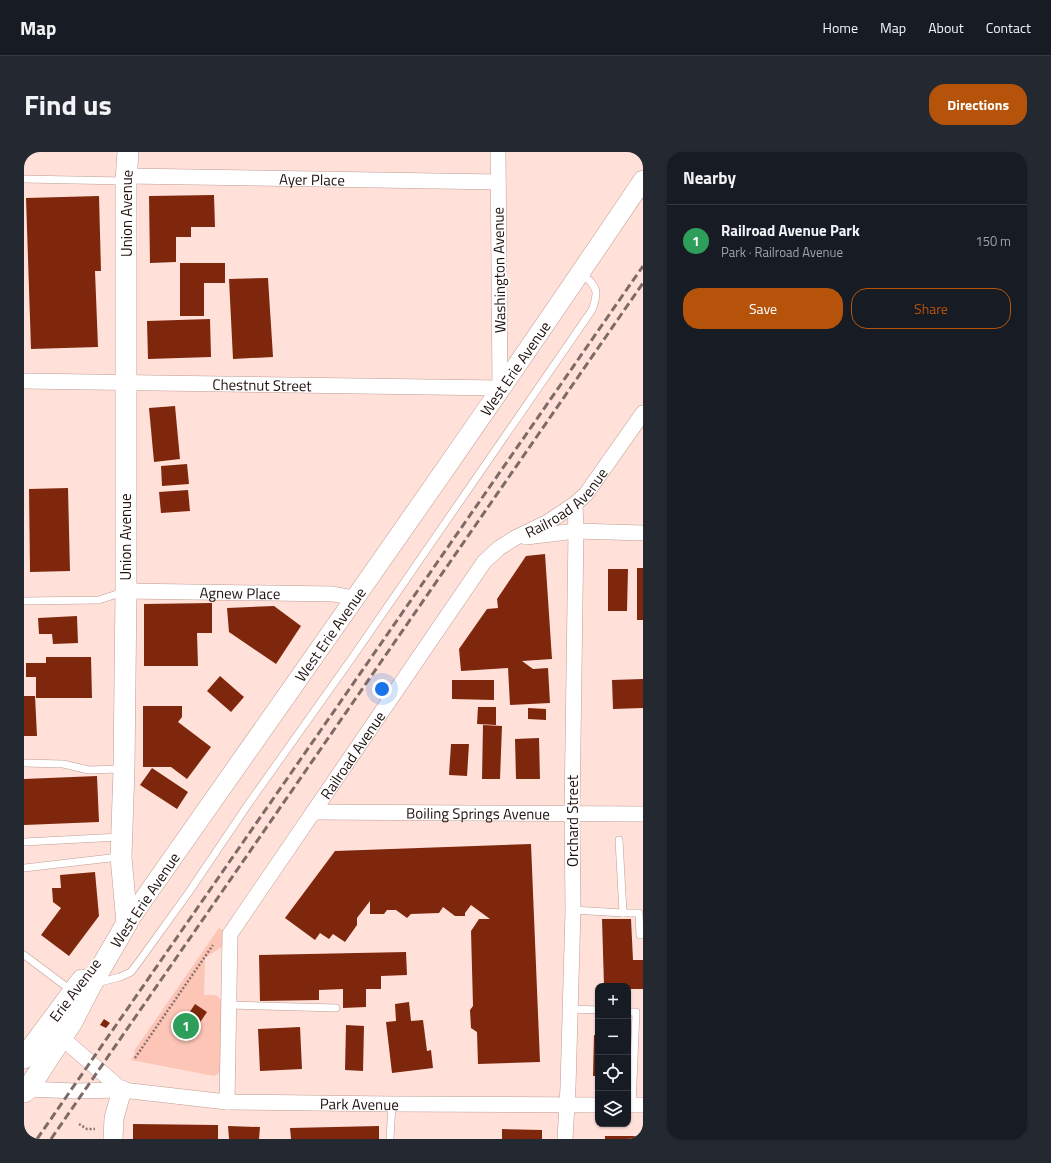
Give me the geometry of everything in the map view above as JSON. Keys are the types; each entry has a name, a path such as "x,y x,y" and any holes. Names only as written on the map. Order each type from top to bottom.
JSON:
{"main road":[{"name":"Union Avenue","path":"127,922 122,847 126,591 126,179 128,152"},
{"name":"Erie Avenue","path":"24,1058 82,992 127,922"},
{"path":"26,1091 62,1038 82,992"}],"street":[{"name":"Washington Avenue","path":"498,152 500,388"},
{"name":"Ayer Place","path":"126,179 498,182"},
{"name":"West Erie Avenue","path":"127,922 581,272 643,180"},
{"name":"Chestnut Street","path":"24,381 500,388"},
{"name":"Railroad Avenue","path":"230,934 484,562 499,548 515,538 548,522 575,504 586,494 643,413"},
{"name":"Orchard Street","path":"565,1139 573,910 572,813 576,531 575,504"},
{"path":"515,538 576,531 643,533"},
{"name":"Agnew Place","path":"126,591 333,594 354,598"},
{"name":"Boiling Springs Avenue","path":"313,812 643,814"},
{"path":"227,1102 230,934"},
{"path":"62,1038 122,1090 114,1118 107,1134"},
{"name":"Park Avenue","path":"26,1091 122,1090 227,1102 595,1105"}],"lane":[{"path":"24,179 126,179"},
{"path":"24,955 82,992 131,972 136,966 352,658 592,310 597,298 595,286 581,272"},
{"path":"24,601 99,600 126,591"},
{"path":"24,763 64,764 89,770 124,769"},
{"path":"619,840 622,913"},
{"path":"24,842 122,847"},
{"path":"24,868 122,847"},
{"path":"573,910 639,913 640,935 643,935"},
{"path":"229,1005 336,1008"},
{"path":"570,1009 595,1010"},
{"path":"631,1012 636,1012 634,1105"},
{"path":"390,1139 392,1104"}],"path":[{"path":"136,1058 220,933 230,934"},
{"path":"79,1124 86,1129 107,1134"}],"shaded area":[{"path":"219,928 224,931 223,946 205,958 204,995 217,996 222,1002 221,1070 214,1076 131,1060 135,1053 134,1051"}],"building":[{"path":"214,195 215,227 191,227 191,237 176,237 176,262 150,263 149,196"},
{"path":"99,196 101,271 95,271 98,347 31,349 26,198"},
{"path":"180,263 225,263 225,283 204,283 204,316 180,316"},
{"path":"268,278 273,357 233,359 229,279"},
{"path":"210,319 211,357 148,359 147,321"},
{"path":"175,406 180,459 154,462 149,408"},
{"path":"187,464 189,484 162,486 161,466"},
{"path":"68,488 70,571 30,572 29,489"},
{"path":"188,490 190,511 161,513 159,492"},
{"path":"545,554 552,659 522,661 533,669 548,668 550,703 510,705 508,668 461,671 459,649 487,609 498,608 497,599 526,556"},
{"path":"637,568 643,568 643,620 637,620"},
{"path":"608,569 628,569 627,611 608,611"},
{"path":"212,603 212,633 197,633 198,666 144,666 144,604"},
{"path":"274,606 301,626 276,664 229,632 227,608"},
{"path":"77,616 78,643 53,644 52,634 39,634 38,618"},
{"path":"46,657 91,657 92,698 36,698 36,677 26,677 26,663 46,663"},
{"path":"220,676 244,697 231,712 207,691"},
{"path":"643,679 643,708 613,709 612,680"},
{"path":"452,680 494,680 494,700 452,699"},
{"path":"24,696 35,696 37,736 24,736"},
{"path":"143,706 182,706 182,717 178,722 211,747 187,779 171,767 143,767"},
{"path":"478,707 496,707 496,725 477,724"},
{"path":"528,708 546,709 546,720 528,719"},
{"path":"483,725 502,726 500,779 482,779"},
{"path":"539,738 540,779 516,779 515,739"},
{"path":"451,744 469,744 467,776 449,775"},
{"path":"152,768 188,792 177,809 140,785"},
{"path":"97,776 99,822 24,825 24,779"},
{"path":"531,844 540,1062 478,1064 477,1032 471,1028 470,1010 473,1006 471,931 479,919 490,919 471,905 465,913 465,916 455,916 443,907 439,913 411,914 407,918 396,910 387,910 384,914 370,914 370,901 357,918 357,925 345,942 333,934 329,939 320,933 315,940 285,918 335,851"},
{"path":"95,872 99,916 69,956 41,935 61,908 53,902 52,888 61,888 60,875"},
{"path":"602,919 631,919 633,960 643,960 643,989 631,989 631,983 604,983"},
{"path":"406,952 407,975 381,976 381,989 366,989 366,1007 343,1008 343,989 319,990 319,1000 260,1001 259,955"},
{"path":"409,1002 411,1021 423,1020 427,1051 431,1050 433,1068 392,1073 386,1022 396,1021 395,1004"},
{"path":"195,1004 207,1012 199,1024 187,1016"},
{"path":"104,1019 110,1023 106,1028 100,1025"},
{"path":"346,1025 364,1026 363,1071 345,1070"},
{"path":"300,1027 302,1069 260,1071 258,1029"},
{"path":"594,1035 595,1035 595,1076 593,1076"},
{"path":"133,1124 218,1125 218,1139 133,1139"},
{"path":"228,1126 260,1127 259,1139 229,1139"},
{"path":"379,1126 379,1139 291,1139 290,1128"},
{"path":"502,1129 542,1130 542,1139 502,1139"},
{"path":"605,1136 641,1136 641,1139 605,1139"}],"railway":[{"path":"37,1139 643,266"},
{"path":"51,1139 643,283"}],"place":[{"name":"Railroad Avenue Park","path":"186,1026"}]}
